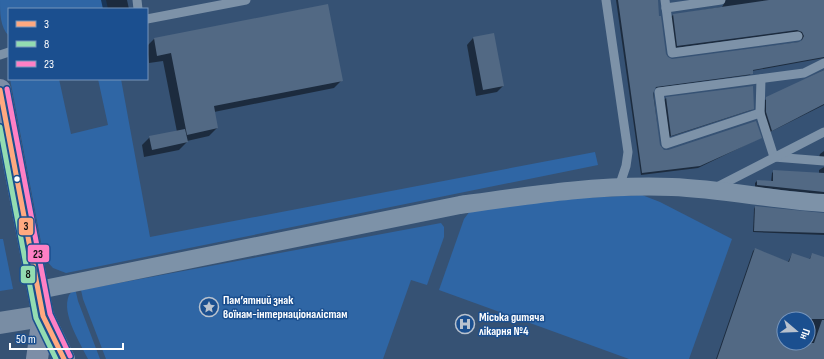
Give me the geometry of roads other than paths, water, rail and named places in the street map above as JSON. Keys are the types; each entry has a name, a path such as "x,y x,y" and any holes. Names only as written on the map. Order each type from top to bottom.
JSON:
{"main road":[{"path":"0,90 43,316 37,359"},
{"path":"43,316 64,359"}],"street":[{"path":"39,290 460,205 518,197 619,187 672,187 712,190 792,201 824,203"},
{"path":"0,323 43,316"}],"lane":[{"path":"148,19 246,0"},
{"path":"606,0 628,152 626,166 619,187"},
{"path":"721,0 665,4 672,53 798,36"},
{"path":"760,113 666,144 659,92 804,73 824,63"},
{"path":"761,79 760,113 774,157"},
{"path":"712,190 824,132"},
{"path":"774,157 824,161"}],"place":[{"name":"Пам’ятний знак воїнам-інтернаціоналістам","path":"209,307"},
{"name":"Міська дитяча лікарня №4","path":"465,324"}]}
